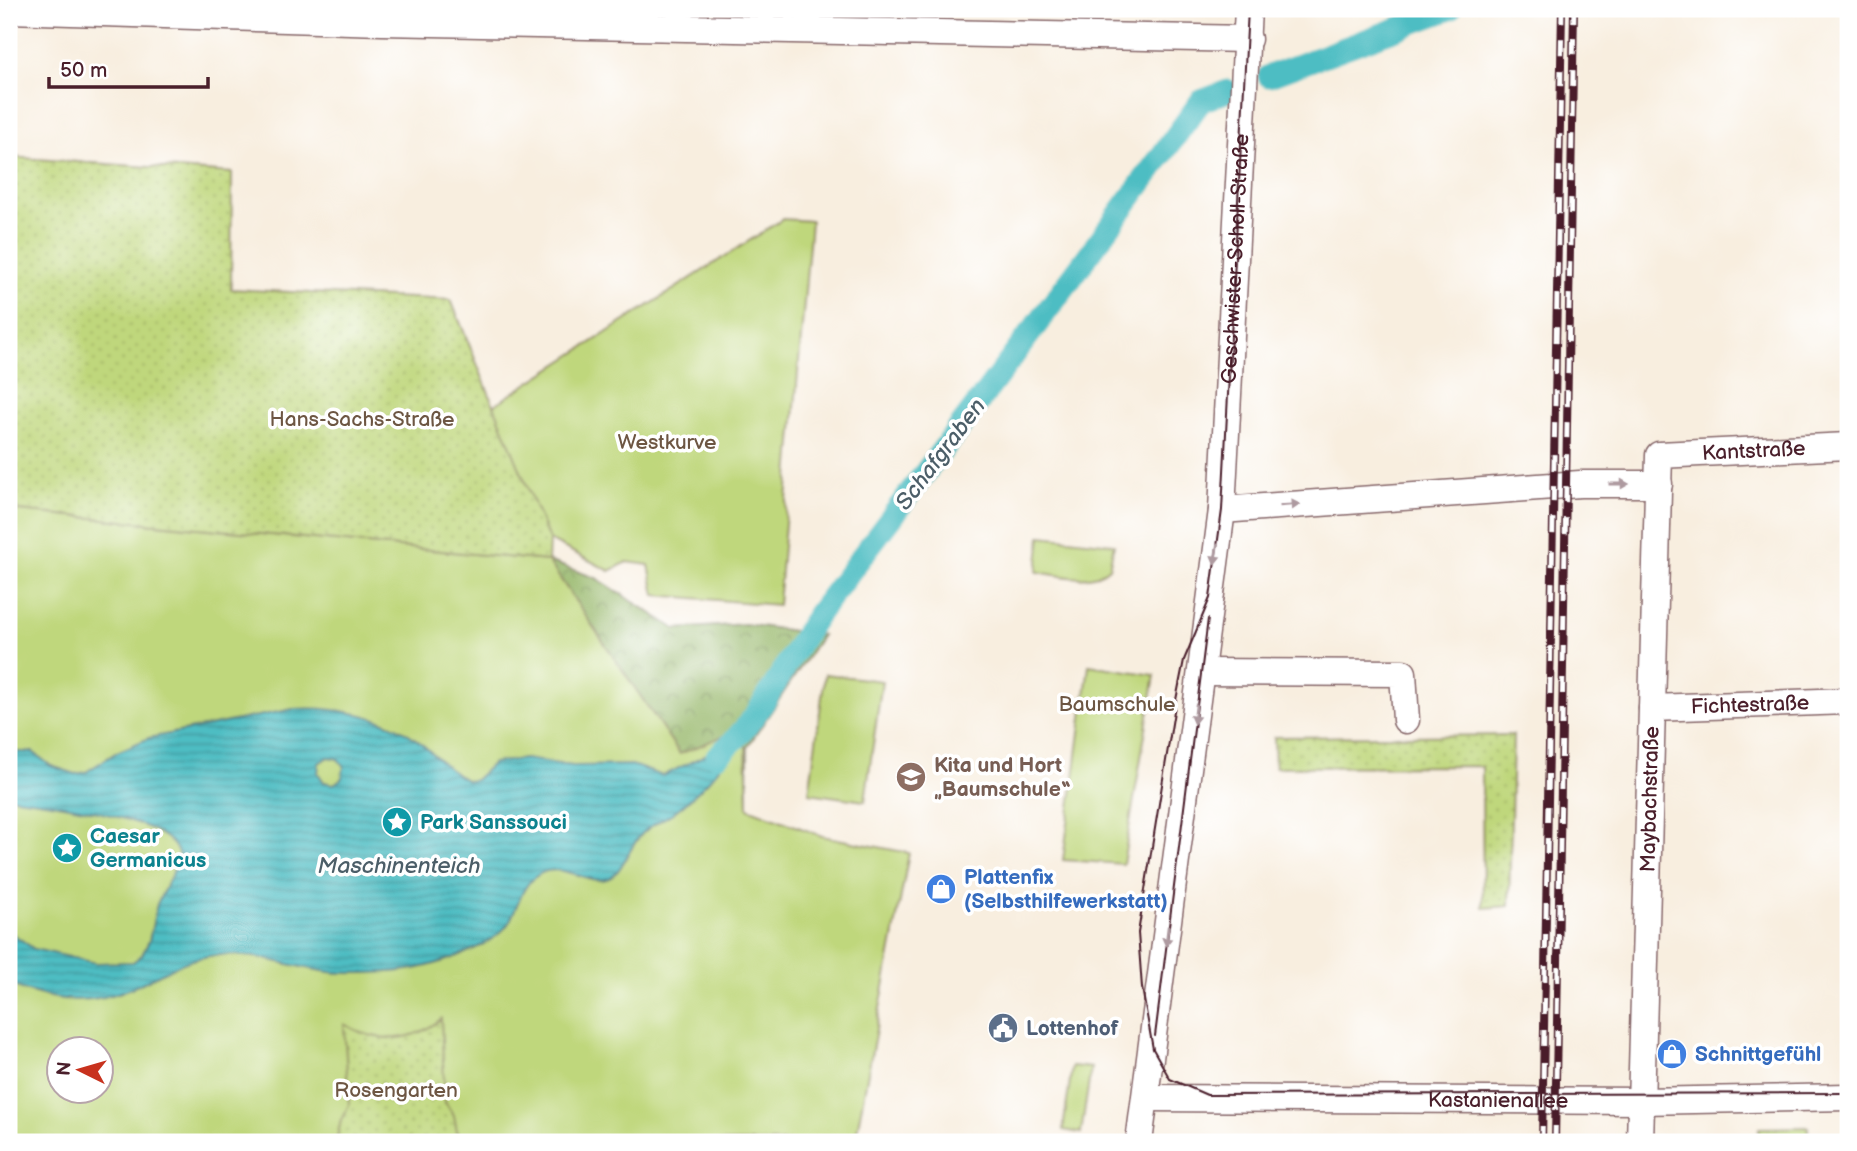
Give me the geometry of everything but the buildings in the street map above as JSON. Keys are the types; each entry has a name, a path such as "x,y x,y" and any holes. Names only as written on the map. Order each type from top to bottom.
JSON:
{"street":[{"name":"Geschwister-Scholl-Straße","path":"1139,1142 1222,510 1246,99 1248,9"},
{"path":"9,10 382,15 1248,39"},
{"name":"Kantstraße","path":"1659,455 1848,446"},
{"name":"Maybachstraße","path":"1640,1142 1659,455"},
{"path":"1222,510 1580,484 1658,484"},
{"path":"1201,672 1402,673 1406,720"},
{"name":"Fichtestraße","path":"1652,708 1848,701"},
{"name":"Kastanienallee","path":"1146,1098 1641,1101 1848,1097"}],"green space":[{"name":"Hans-Sachs-Straße","path":"9,157 232,173 231,289 451,300 549,540 548,561 9,510"},
{"name":"Westkurve","path":"783,219 811,221 778,605 655,595 649,565 627,562 610,571 549,540 493,406"},
{"name":"Park Sanssouci","path":"9,510 548,561 680,754 735,731 746,747 748,808 822,836 909,853 855,1142 9,1142"},
{"path":"1041,536 1114,544 1109,568 1084,578 1037,572"},
{"path":"548,561 596,578 676,629 745,624 822,635 748,746 748,808 746,747 736,732 680,754"},
{"name":"Baumschule","path":"1089,665 1155,675 1123,864 1063,860"},
{"path":"825,674 882,681 865,801 809,793"},
{"path":"1513,735 1509,906 1483,908 1482,766 1275,767 1274,737"},
{"name":"Rosengarten","path":"441,1019 445,1102 454,1116 459,1142 336,1142 341,1120 349,1105 344,1024 369,1035 394,1038 418,1033"},
{"path":"1072,1066 1091,1068 1081,1133 1063,1130"},
{"path":"1808,1127 1808,1142 1791,1142 1790,1138 1759,1142 1759,1128"}],"water":[{"name":"Maschinenteich","path":"293,709 341,711 374,718 404,731 468,781 475,780 493,763 525,759 573,766 632,765 663,776 741,737 703,787 640,836 614,875 601,880 556,870 538,875 527,885 508,924 500,932 478,947 451,959 405,970 348,973 314,970 239,955 209,956 178,965 115,994 85,1000 55,998 9,984 9,931 34,949 96,963 133,962 142,955 149,941 157,904 179,860 174,845 158,833 135,822 77,807 9,797 9,752 33,752 51,766 76,774 86,772 117,752 149,738","holes":["328,757 338,759 344,767 342,778 334,784 324,782 318,773 319,763"]}],"waterway":[{"name":"Schafgraben","path":"1269,76 1450,9"},
{"name":"Schafgraben","path":"717,756 749,723 824,606 967,418 1201,101 1228,91"}],"tram line":[{"path":"1248,9 1222,510 1210,598 1184,660 1175,705 1138,933 1142,988 1153,1049 1170,1079 1207,1095 1848,1093"},
{"path":"1155,1036 1208,619"}],"railway":[{"path":"1542,1142 1562,9"},
{"path":"1555,1142 1574,9"}],"place":[{"name":"Kita und Hort „Baumschule“","path":"911,777"},
{"name":"Park Sanssouci","path":"397,822"},
{"name":"Caesar Germanicus","path":"67,848"},
{"name":"Plattenfix (Selbsthilfewerkstatt)","path":"941,889"},
{"name":"Lottenhof","path":"1003,1028"},
{"name":"Schnittgefühl","path":"1672,1054"}]}
